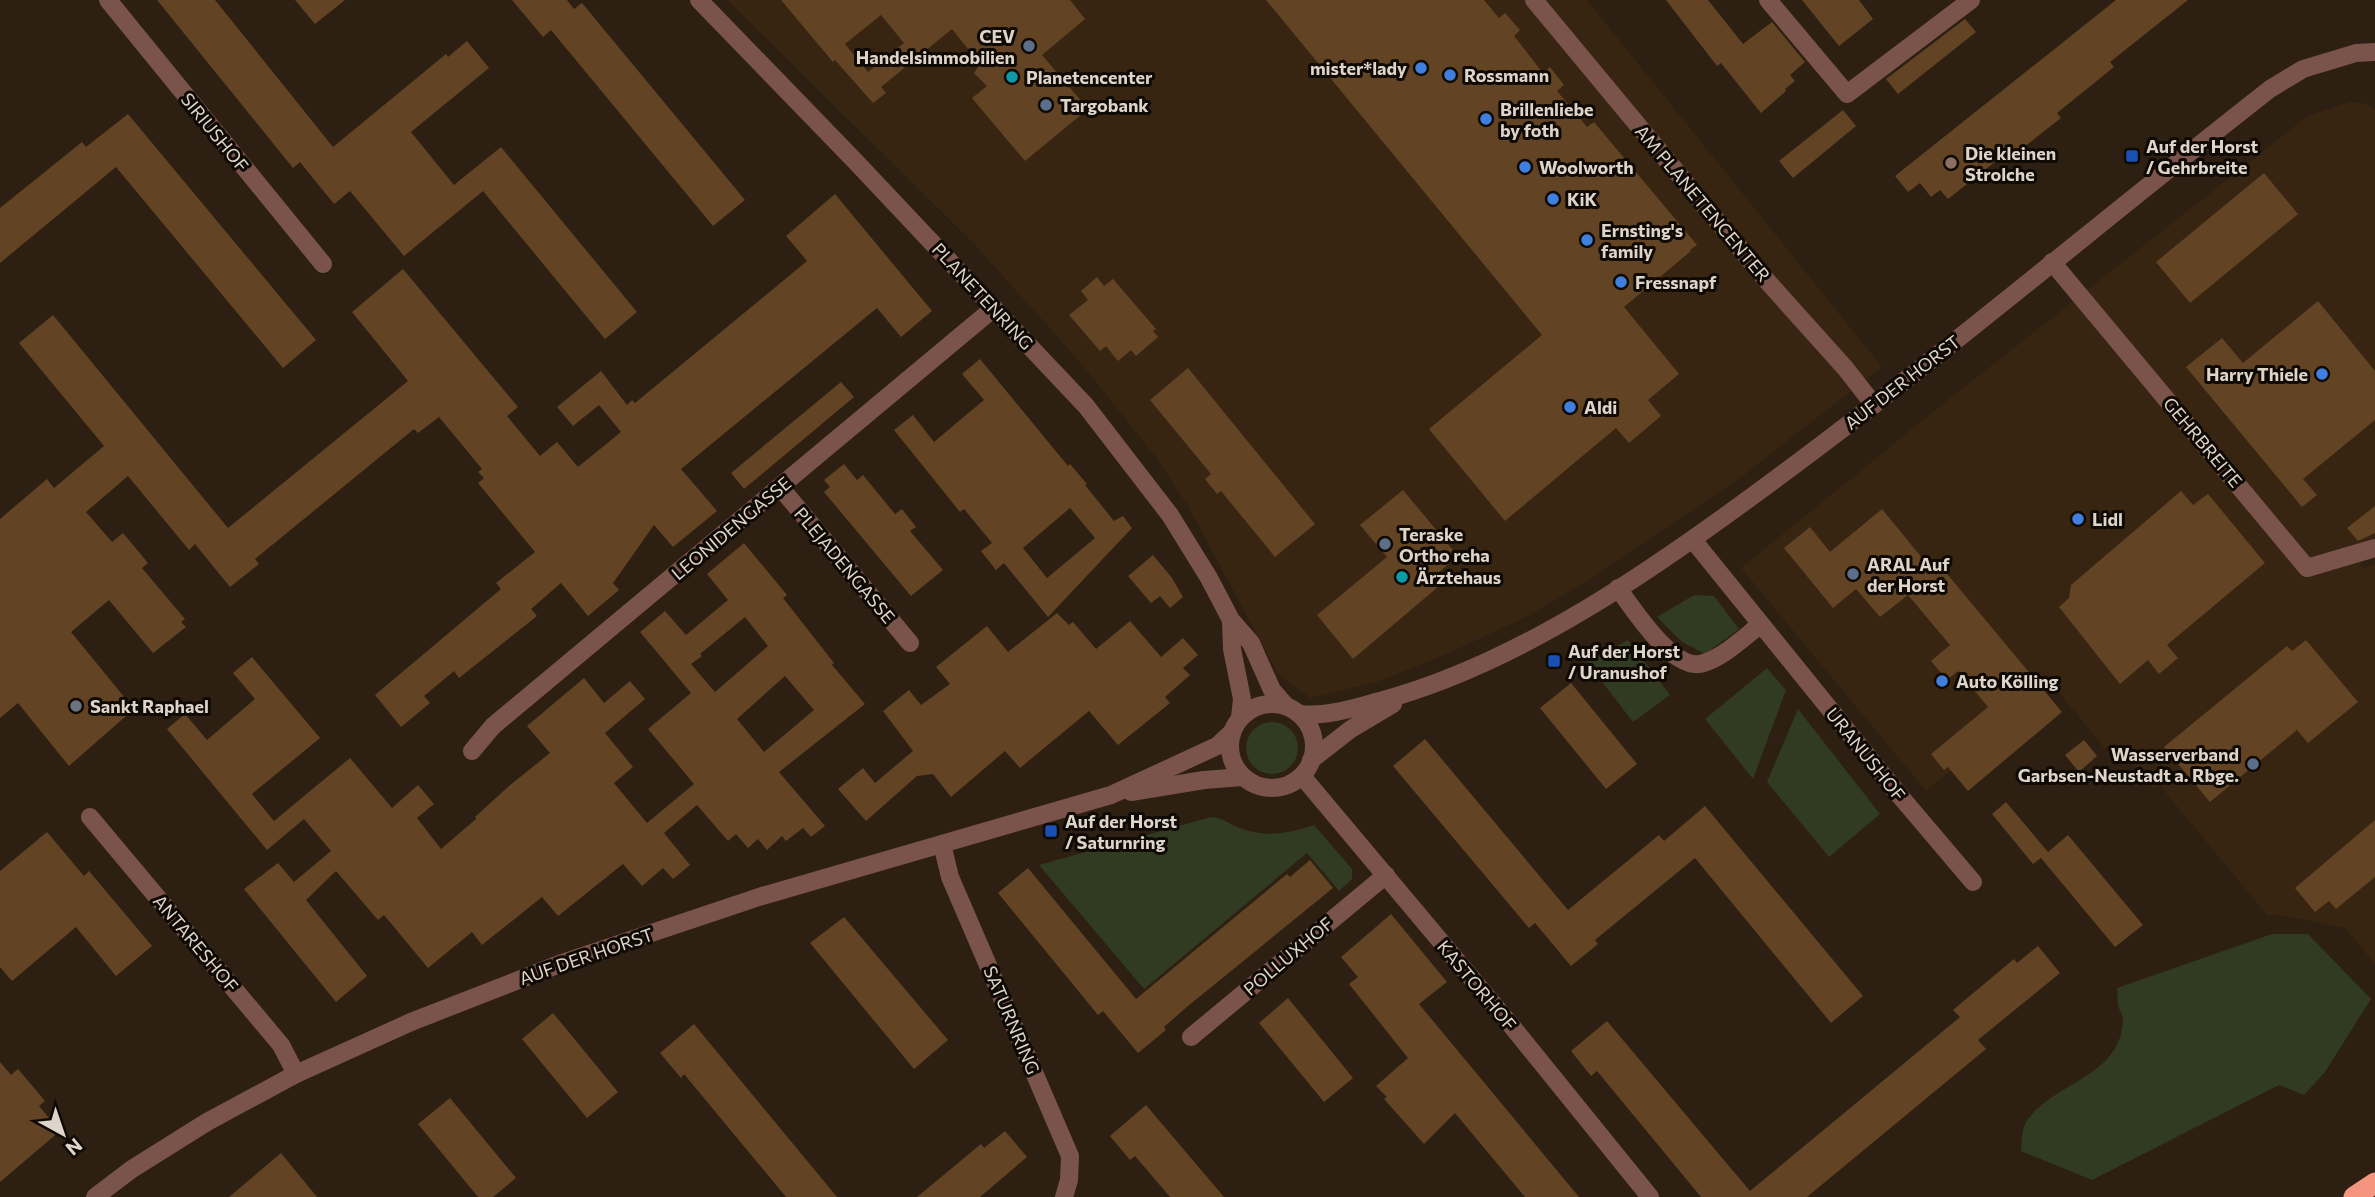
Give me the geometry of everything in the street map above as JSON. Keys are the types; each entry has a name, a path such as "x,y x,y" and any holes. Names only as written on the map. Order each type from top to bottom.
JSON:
{"highway":[{"path":"2354,1197 2375,1182"}],"street":[{"name":"SIRIUSHOF","path":"108,0 323,264"},
{"name":"PLANETENRING","path":"699,0 1086,406 1139,471 1193,550 1231,620 1251,643 1272,690 1293,710"},
{"name":"AM PLANETENCENTER","path":"1534,0 1874,405"},
{"path":"1768,0 1847,94 1971,0"},
{"name":"AUF DER HORST","path":"1293,710 1316,716 1411,693 1476,666 1537,636 1618,588 1693,540 1874,405 2270,89 2303,69 2356,53 2375,52"},
{"name":"GEHRBREITE","path":"2052,262 2307,568 2375,548"},
{"name":"LEONIDENGASSE","path":"472,751 494,726 994,308"},
{"name":"PLEJADENGASSE","path":"780,487 910,643"},
{"name":"URANUSHOF","path":"1693,540 1973,882"},
{"path":"1618,588 1664,645 1684,663 1697,665 1708,662 1760,625"},
{"name":"PLANETENRING","path":"1231,620 1232,649 1242,699 1236,724"},
{"name":"AUF DER HORST","path":"1307,768 1351,729 1411,693"},
{"path":"1270,703 1293,710 1310,728 1314,744 1307,768 1289,784 1273,788 1257,786 1243,777 1233,764 1229,748 1236,724 1254,708 1270,703"},
{"name":"AUF DER HORST","path":"1111,795 1217,746 1236,724"},
{"name":"KASTORHOF","path":"1307,768 1386,875 1650,1197"},
{"name":"AUF DER HORST","path":"95,1197 165,1147 296,1074 411,1022 562,963 762,896 1111,795 1204,780 1243,777"},
{"name":"ANTARESHOF","path":"90,817 281,1045 296,1074"},
{"name":"SATURNRING","path":"942,844 950,877 1070,1156 1069,1180 1064,1197"},
{"name":"POLLUXHOF","path":"1191,1037 1386,875"}],"shaded area":[{"path":"727,0 1587,0 1882,367 1736,481 1589,580 1528,616 1447,654 1380,681 1310,698 1278,674 1189,508 1158,460 1080,362 975,245"},
{"path":"2351,102 2368,104 2375,110 2375,538 2354,547 2363,568 2375,564 2375,964 2345,928 2274,914 2268,916 2160,786 2154,790 2114,743 2105,749 2053,685 1926,791 1741,568 1934,411 2309,115"}],"green space":[{"path":"1694,595 1714,596 1739,629 1705,654 1682,642 1657,617"},
{"path":"1628,640 1670,695 1633,722 1587,662"},
{"path":"1767,668 1786,690 1753,779 1705,719"},
{"path":"1798,709 1880,814 1829,857 1767,782"},
{"path":"1272,722 1282,724 1290,730 1296,738 1296,758 1290,766 1282,772 1272,774 1262,772 1254,766 1248,758 1246,748 1248,738 1254,730 1262,724"},
{"path":"1211,817 1266,834 1295,831 1314,825 1352,869 1352,879 1339,891 1307,853 1144,989 1039,865"},
{"path":"2272,934 2308,934 2371,999 2325,1072 2304,1095 2279,1085 2092,1180 2021,1151 2023,1130 2028,1119 2040,1106 2100,1066 2120,1039 2123,1020 2118,1005 2117,988"}],"building":[{"path":"157,0 215,0 333,147 446,54 448,57 467,41 489,68 411,132 454,185 501,147 637,312 605,339 483,191 404,256 350,191 334,204 300,162 293,168"},
{"path":"295,0 345,0 315,24"},
{"path":"512,0 567,0 574,9 582,3 745,200 713,226 551,30 543,37"},
{"path":"781,0 1070,0 1085,19 1042,55 1088,109 1025,161 972,98 987,86 974,73 980,64 952,29 881,87 886,93 873,103 835,60 833,62","holes":["881,15 904,43 868,72 845,44"]},
{"path":"1266,0 1484,0 1499,18 1505,13 1520,30 1514,36 1543,73 1550,67 1564,85 1557,91 1587,127 1594,122 1697,245 1624,307 1679,374 1648,400 1661,416 1629,443 1616,428 1505,521 1429,429 1542,335"},
{"path":"1666,0 1708,0 1743,44 1772,22 1805,62 1790,75 1795,81 1761,113 1721,63 1717,66"},
{"path":"1802,0 1859,0 1873,19 1839,46"},
{"path":"2116,0 2188,0 2110,62 2114,67 2057,113 2061,118 2009,159 2005,154 1948,199 1940,190 1931,197 1920,183 1908,192 1895,176"},
{"path":"1965,19 1976,32 1898,94 1886,79"},
{"path":"1843,110 1856,126 1793,178 1779,161"},
{"path":"128,114 316,340 283,368 116,167 0,263 0,208 82,142 86,147"},
{"path":"2264,173 2298,214 2190,303 2156,262"},
{"path":"835,194 932,311 901,337 877,308 681,469 717,511 673,547 654,525 613,583 619,590 588,616 561,583 531,609 537,616 459,678 454,671 424,696 430,703 401,727 375,695 501,589 496,583 535,552 478,483 484,478 478,472 482,469 439,417 418,433 414,429 255,559 259,564 230,587 195,544 189,550 128,476 86,512 112,542 123,533 148,563 142,568 185,619 181,622 186,627 153,653 109,600 71,632 134,709 69,766 18,703 0,718 0,519 47,479 54,488 104,446 19,343 53,315 228,528 408,381 352,312 403,269 518,407 507,416 540,456 557,442 578,467 621,432 599,405 573,426 557,407 601,371 627,405 632,400 635,403 807,261 786,236"},
{"path":"1097,277 1104,286 1113,279 1156,329 1153,331 1158,337 1136,356 1131,350 1118,361 1106,346 1100,351 1069,315 1088,300 1081,291"},
{"path":"2318,301 2375,371 2375,420 2303,479 2317,495 2302,507 2186,367 2222,338 2243,363"},
{"path":"980,359 1068,466 1070,464 1087,484 1085,485 1114,521 1123,516 1132,528 1048,617 1004,563 996,570 981,551 992,543 964,509 960,512 894,430 913,415 934,442 984,400 962,374","holes":["1070,508 1095,538 1047,578 1023,548"]},
{"path":"1188,368 1315,524 1275,557 1221,491 1217,494 1205,479 1211,474 1150,400"},
{"path":"841,382 854,397 744,489 731,473"},
{"path":"844,464 857,480 863,475 895,514 902,509 916,527 910,531 943,570 911,596 824,492 830,487 824,480"},
{"name":"Ärztehaus","path":"1403,490 1458,556 1438,573 1445,581 1353,659 1317,615 1387,557 1360,525"},
{"path":"2181,491 2193,505 2208,494 2265,563 2167,645 2178,658 2159,674 2148,660 2120,684 2059,607 2069,598 2071,585"},
{"path":"2375,506 2375,533 2358,541 2347,528"},
{"path":"1882,509 1936,575 1943,569 2062,712 1968,791 1948,767 1944,770 1931,754 1988,707 1958,671 1947,680 1931,661 1950,645 1908,595 1880,617 1856,589 1833,608 1784,548 1810,527 1830,552"},
{"path":"744,543 787,595 783,598 834,663 832,665 865,704 779,772 825,826 811,837 803,828 786,841 782,836 767,850 758,839 748,848 736,834 728,841 697,805 664,833 690,865 673,879 663,868 642,886 623,864 558,916 542,897 482,945 472,932 428,968 384,915 378,920 336,871 306,900 367,976 336,1002 244,889 278,863 294,882 331,851 304,819 267,850 167,729 185,714 207,740 255,699 233,673 252,657 320,738 252,794 274,821 350,758 392,808 418,785 434,804 417,818 441,849 509,786 550,753 527,726 584,678 604,703 630,681 645,699 605,733 633,767 614,783 647,823 694,784 648,729 691,693 640,632 665,611 686,635 728,600 707,574","holes":["745,617 768,646 715,692 691,664","785,676 814,710 764,752 737,719"]},
{"path":"1153,555 1183,597 1170,608 1160,596 1151,603 1128,576"},
{"path":"1057,613 1069,625 1073,622 1096,649 1130,621 1161,657 1183,638 1198,655 1183,668 1190,675 1165,697 1170,703 1118,745 1089,711 1020,768 1005,751 951,797 933,774 917,776 866,821 838,789 863,768 875,783 913,751 883,711 909,690 921,705 950,684 936,667 987,626 1008,652"},
{"path":"2306,640 2358,702 2308,743 2297,730 2210,802 2164,747 2287,646 2292,651"},
{"path":"1571,683 1637,764 1606,789 1540,708"},
{"path":"1425,739 1568,910 1659,835 1664,841 1705,806 1863,996 1831,1023 1695,858 1595,940 1598,944 1571,966 1535,923 1529,928 1393,766"},
{"path":"2084,740 2097,756 2079,772 2065,755"},
{"path":"2006,802 2048,852 2068,835 2143,925 2115,947 2041,858 2033,864 1992,814"},
{"path":"2375,820 2375,877 2336,909 2329,901 2315,912 2295,888"},
{"path":"47,832 84,876 89,871 152,946 116,976 76,927 12,981 0,967 0,871"},
{"path":"1310,860 1333,888 1188,1006 1164,1027 1166,1030 1138,1053 1103,1011 1098,1015 998,893 1028,868 1136,999 1287,874 1290,877"},
{"path":"1391,914 1447,982 1419,1004 1579,1197 1525,1197 1455,1113 1424,1144 1384,1099 1387,1097 1376,1086 1408,1058 1349,984 1358,977 1341,957"},
{"path":"844,917 948,1040 914,1069 810,943"},
{"path":"2038,946 2060,973 1978,1040 1986,1049 1807,1197 1701,1197 1597,1071 1591,1076 1571,1051 1607,1021 1750,1191 1960,1017 1953,1010 2014,959 2017,963"},
{"path":"1288,998 1353,1078 1324,1102 1259,1023"},
{"path":"553,1013 618,1092 587,1118 522,1039"},
{"path":"694,1024 837,1197 786,1197 684,1074 681,1078 660,1053"},
{"path":"0,1062 11,1075 18,1069 45,1101 39,1106 60,1131 0,1182"},
{"path":"450,1098 516,1178 493,1197 478,1197 418,1124"},
{"path":"1146,1105 1224,1197 1170,1197 1135,1156 1130,1160 1110,1136"},
{"path":"1005,1131 1027,1157 980,1197 917,1197 981,1144 984,1148"},
{"path":"281,1153 317,1197 229,1197"}],"place":[{"name":"CEV Handelsimmobilien","path":"1029,46"},
{"name":"mister*lady","path":"1421,68"},
{"name":"Rossmann","path":"1450,75"},
{"name":"Planetencenter","path":"1012,77"},
{"name":"Targobank","path":"1046,105"},
{"name":"Brillenliebe by foth","path":"1486,119"},
{"name":"Auf der Horst / Gehrbreite","path":"2132,156"},
{"name":"Die kleinen Strolche","path":"1951,163"},
{"name":"Woolworth","path":"1525,167"},
{"name":"KiK","path":"1553,199"},
{"name":"Ernsting's family","path":"1587,240"},
{"name":"Fressnapf","path":"1621,282"},
{"name":"Harry Thiele","path":"2322,374"},
{"name":"Aldi","path":"1570,407"},
{"name":"Lidl","path":"2078,519"},
{"name":"Teraske Ortho reha","path":"1385,544"},
{"name":"ARAL Auf der Horst","path":"1853,574"},
{"name":"Ärztehaus","path":"1402,577"},
{"name":"Auf der Horst / Uranushof","path":"1554,661"},
{"name":"Auto Kölling","path":"1942,681"},
{"name":"Sankt Raphael","path":"76,706"},
{"name":"Wasserverband Garbsen-Neustadt a. Rbge.","path":"2253,764"},
{"name":"Auf der Horst / Saturnring","path":"1051,831"}]}
